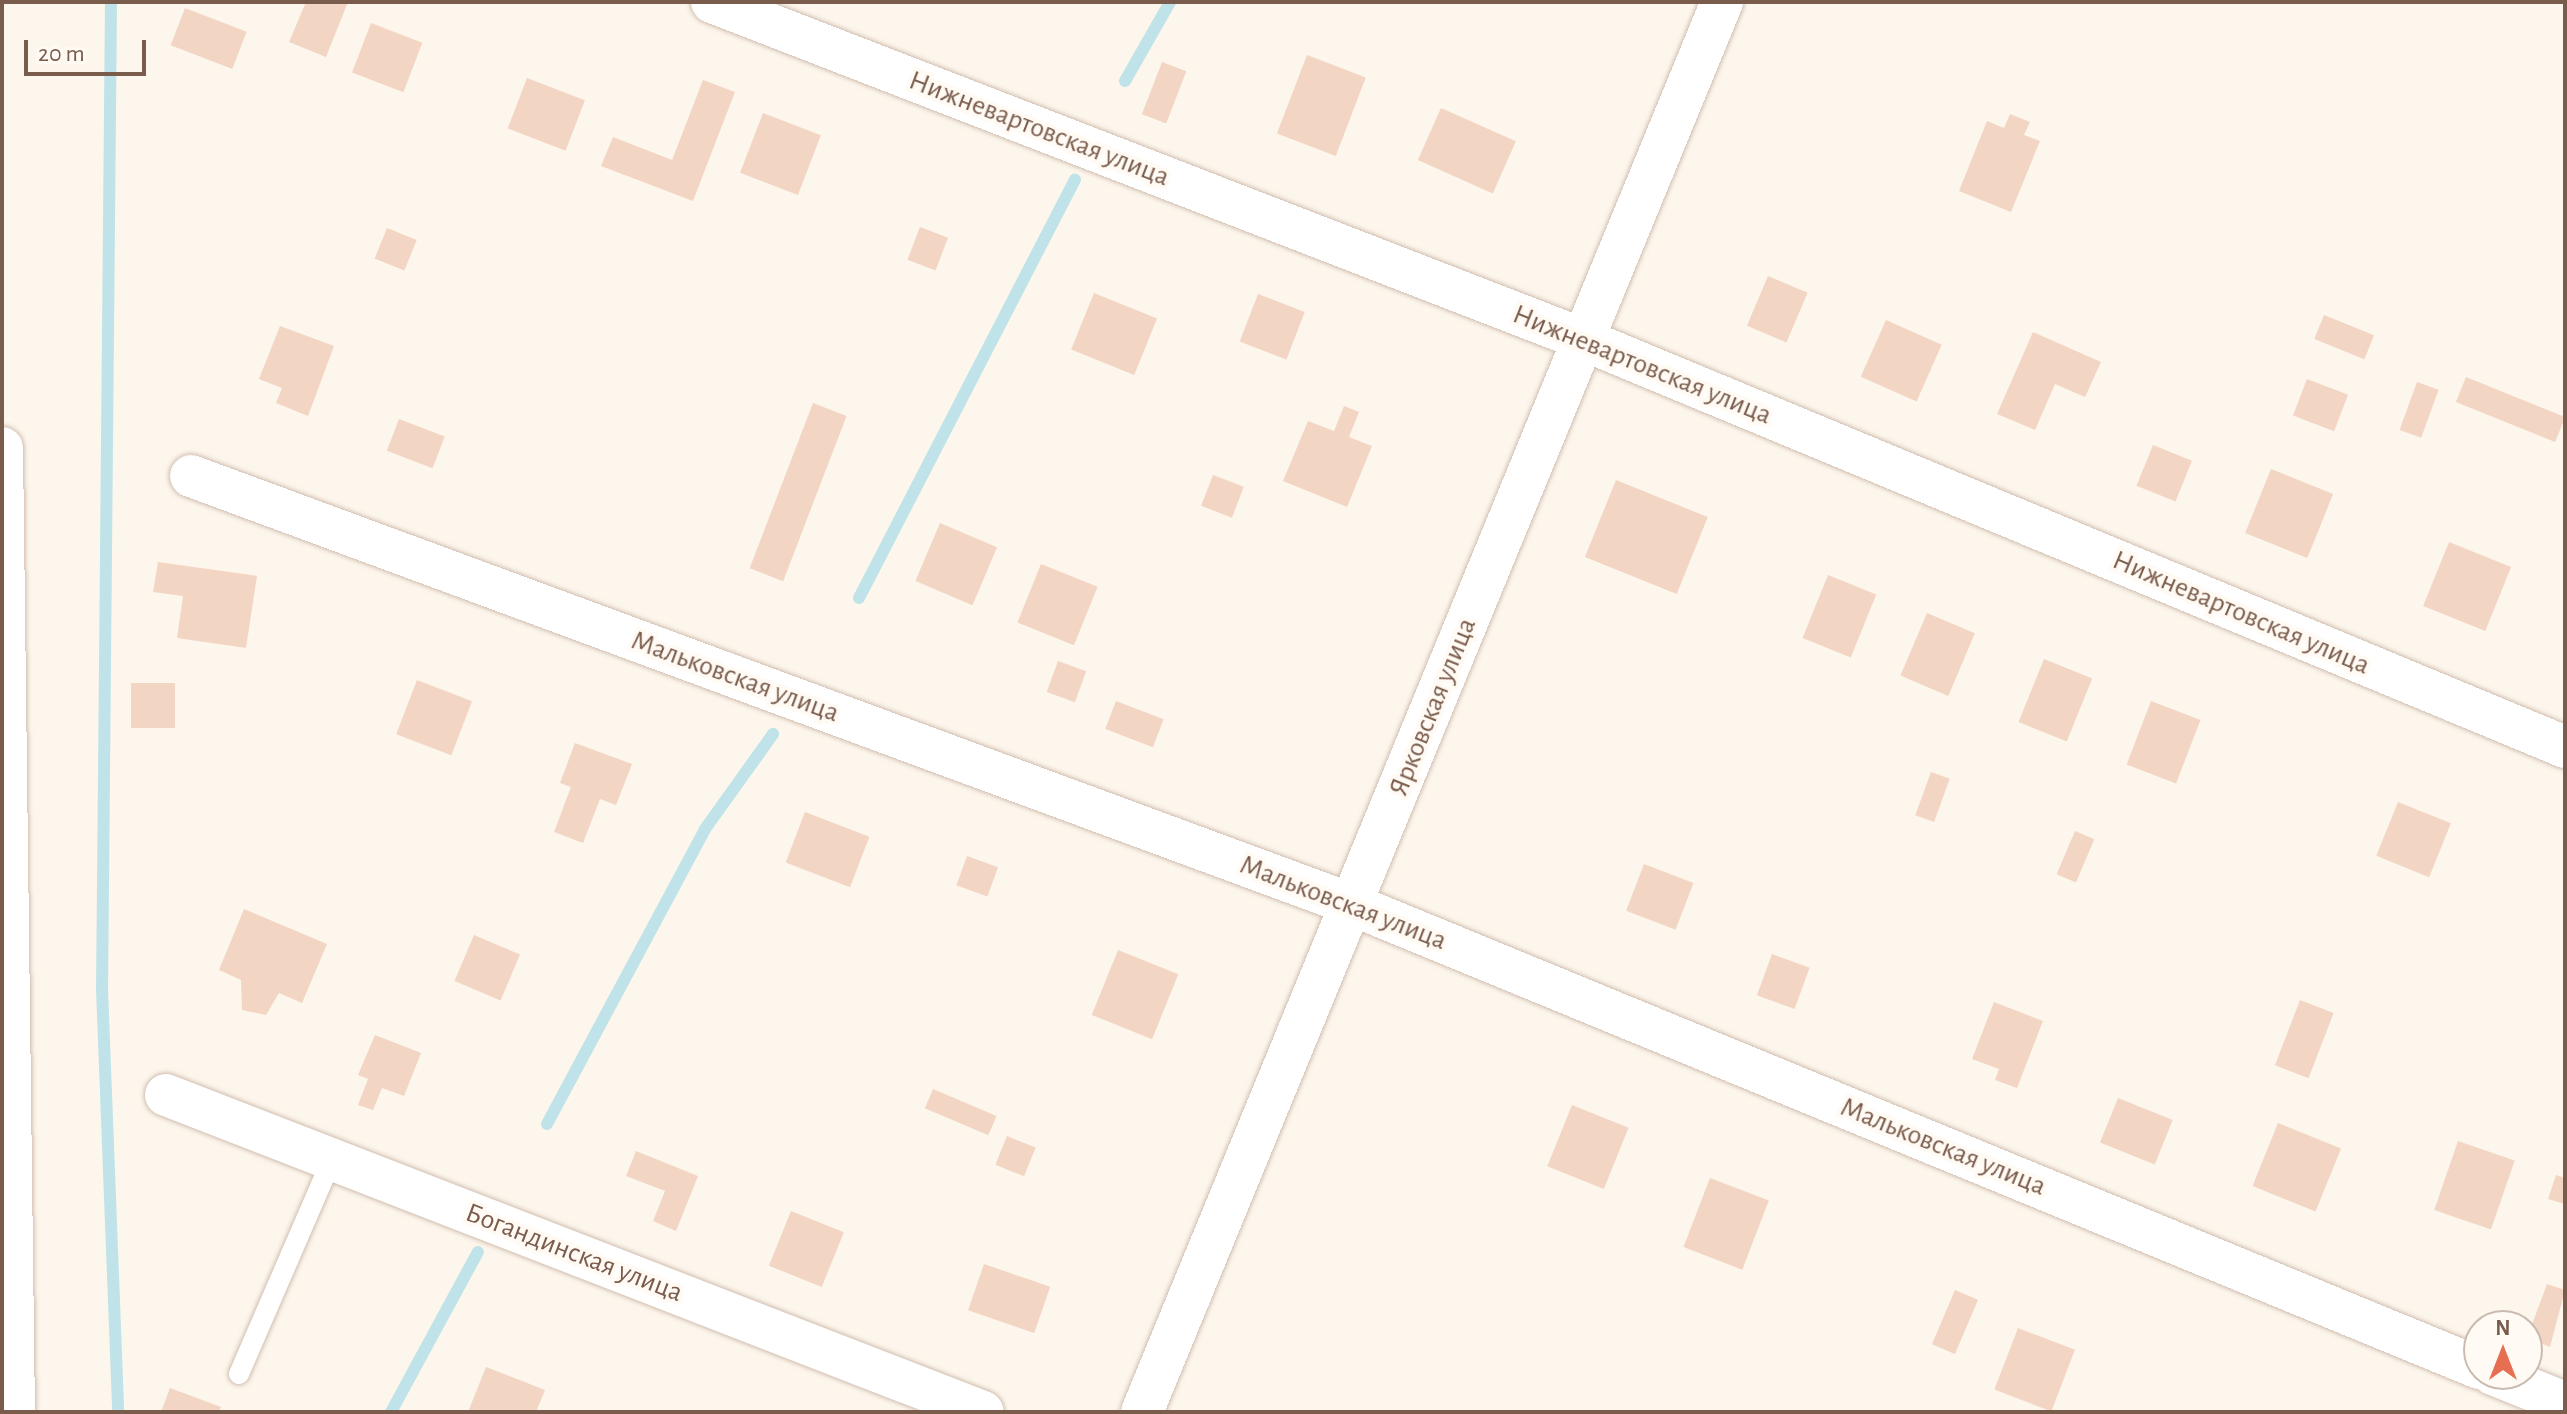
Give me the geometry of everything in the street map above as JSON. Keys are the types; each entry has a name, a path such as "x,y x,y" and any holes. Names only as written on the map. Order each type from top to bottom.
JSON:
{"street":[{"name":"Нижневартовская улица","path":"712,2 1582,339 2565,747"},
{"name":"Ярковская улица","path":"1142,1412 1722,2"},
{"path":"2,448 14,1412"},
{"name":"Мальковская улица","path":"191,476 1353,905 2463,1361"},
{"name":"Богандинская улица","path":"166,1095 983,1412"},
{"path":"2533,1390 2565,1403"}],"lane":[{"path":"239,1374 332,1159"}],"building":[{"path":"306,2 348,2 326,57 289,42"},
{"path":"185,8 247,32 232,69 171,45"},
{"path":"371,23 422,43 403,92 352,72"},
{"path":"1307,55 1366,78 1336,156 1277,133"},
{"path":"1162,62 1186,71 1166,124 1142,114"},
{"path":"527,78 585,100 566,151 508,128"},
{"path":"703,80 735,92 693,201 601,166 613,137 672,160"},
{"path":"1441,108 1516,141 1493,193 1418,160"},
{"path":"763,113 821,135 798,195 740,173"},
{"path":"2010,114 2030,122 2024,135 2040,141 2011,212 1959,191 1987,121 2004,128"},
{"path":"920,227 948,238 935,270 907,260"},
{"path":"387,228 417,240 404,271 375,259"},
{"path":"1768,276 1808,293 1786,343 1747,326"},
{"path":"1094,293 1157,318 1134,375 1071,350"},
{"path":"1258,294 1305,312 1286,360 1240,342"},
{"path":"2324,315 2374,335 2364,359 2314,339"},
{"path":"1886,320 1942,345 1917,401 1861,377"},
{"path":"280,326 334,346 308,416 276,403 282,388 259,379"},
{"path":"2033,332 2101,362 2085,397 2055,384 2035,430 1997,414"},
{"path":"2466,377 2565,417 2555,442 2456,402"},
{"path":"2307,379 2348,395 2334,431 2293,415"},
{"path":"2417,382 2439,390 2421,438 2400,430"},
{"path":"813,403 847,416 783,581 750,568"},
{"path":"1344,406 1359,412 1349,437 1372,446 1347,507 1283,481 1308,421 1334,431"},
{"path":"399,419 445,437 433,468 387,451"},
{"path":"2153,445 2192,461 2175,502 2137,486"},
{"path":"2271,469 2333,494 2307,558 2245,533"},
{"path":"1213,475 1244,487 1232,518 1201,506"},
{"path":"1616,480 1708,517 1677,594 1585,557"},
{"path":"940,523 997,547 972,605 915,581"},
{"path":"2449,542 2511,567 2485,631 2423,606"},
{"path":"158,562 257,576 246,648 177,638 183,596 153,592"},
{"path":"1041,564 1098,587 1074,645 1017,622"},
{"path":"1828,575 1876,594 1851,658 1803,638"},
{"path":"1927,613 1975,633 1948,696 1900,676"},
{"path":"2044,659 2092,678 2067,742 2019,722"},
{"path":"1058,661 1086,671 1075,702 1047,692"},
{"path":"417,680 472,701 451,755 396,734"},
{"path":"131,683 175,683 175,728 131,728"},
{"path":"1116,701 1164,719 1153,747 1105,729"},
{"path":"2151,701 2200,720 2176,783 2127,764"},
{"path":"575,743 632,764 616,805 600,799 583,843 554,832 571,787 560,783"},
{"path":"1931,772 1950,779 1934,822 1915,815"},
{"path":"2398,802 2451,823 2429,877 2376,856"},
{"path":"805,812 869,837 850,887 786,862"},
{"path":"2075,831 2094,839 2076,882 2057,874"},
{"path":"967,856 998,867 987,896 956,885"},
{"path":"1644,864 1693,883 1676,930 1626,911"},
{"path":"244,909 327,944 302,1003 279,993 266,1015 242,1010 241,980 219,970"},
{"path":"474,935 520,955 500,1001 454,981"},
{"path":"1118,950 1178,974 1152,1039 1092,1015"},
{"path":"1772,954 1810,968 1795,1009 1757,995"},
{"path":"2300,1000 2334,1013 2309,1078 2275,1065"},
{"path":"1994,1002 2043,1021 2017,1088 1995,1080 1999,1069 1972,1059"},
{"path":"375,1035 421,1053 404,1096 382,1088 373,1110 358,1105 368,1079 358,1075"},
{"path":"933,1089 997,1116 988,1135 925,1108"},
{"path":"2118,1098 2173,1120 2155,1165 2100,1143"},
{"path":"1572,1105 1629,1128 1604,1189 1547,1166"},
{"path":"2278,1123 2341,1148 2316,1212 2253,1186"},
{"path":"1007,1136 1036,1148 1024,1176 995,1165"},
{"path":"2458,1141 2515,1161 2491,1230 2434,1210"},
{"path":"636,1151 698,1176 676,1231 653,1221 665,1191 626,1176"},
{"path":"2556,1175 2565,1178 2565,1204 2548,1199"},
{"path":"1710,1178 1769,1201 1742,1270 1683,1247"},
{"path":"791,1211 844,1232 822,1287 769,1266"},
{"path":"984,1264 1050,1287 1034,1333 968,1310"},
{"path":"2547,1284 2565,1290 2550,1347 2543,1344 2543,1310 2537,1310"},
{"path":"1955,1290 1978,1300 1955,1354 1932,1344"},
{"path":"2018,1328 2075,1350 2051,1411 1994,1390"},
{"path":"486,1367 545,1390 536,1412 468,1412"},
{"path":"170,1388 221,1407 219,1412 161,1412"}],"waterway":[{"path":"111,2 102,989 118,1412"},
{"path":"1125,81 1170,2"},
{"path":"859,598 1075,179"},
{"path":"547,1124 705,829 773,734"},
{"path":"391,1412 478,1252"}]}
